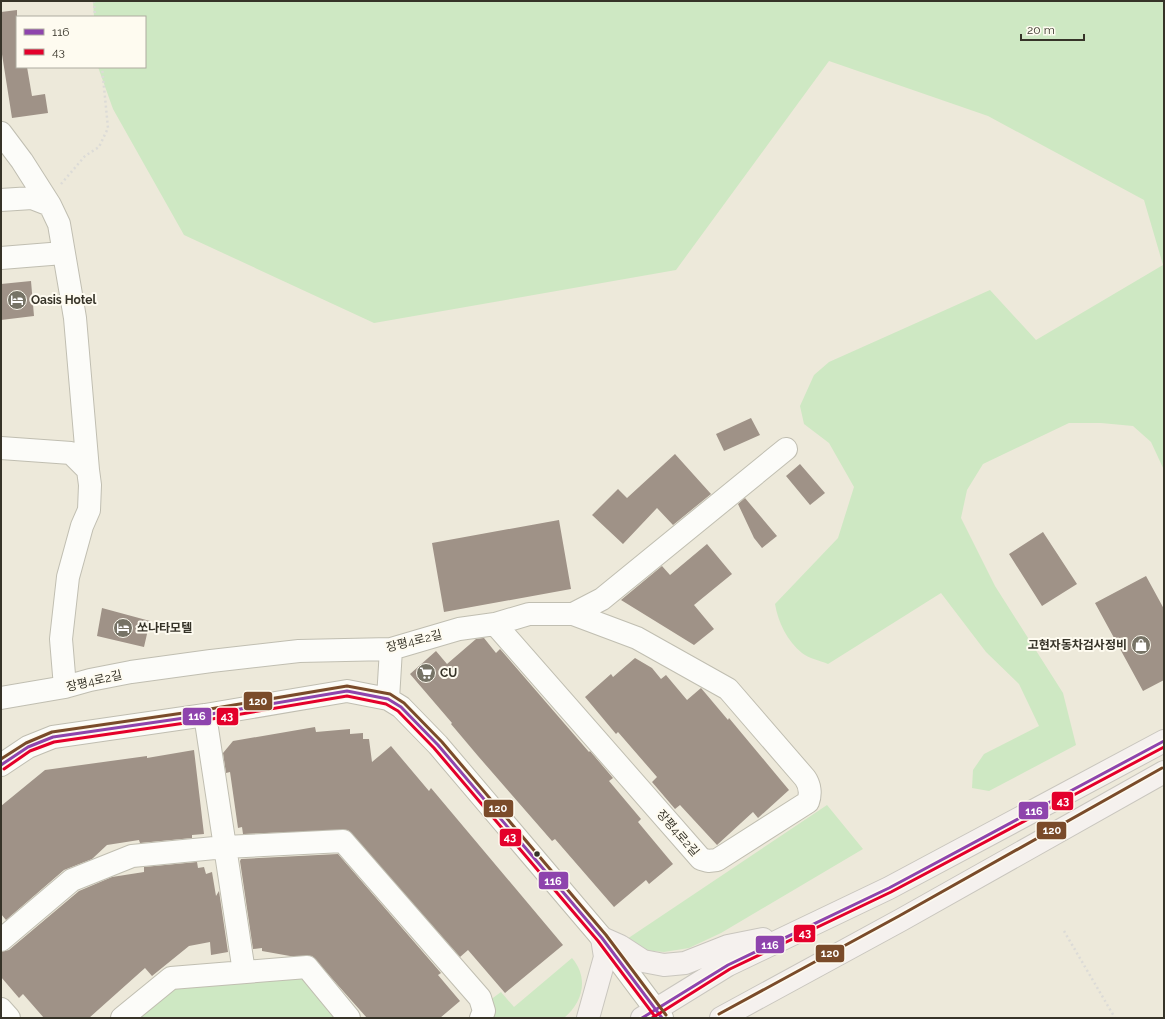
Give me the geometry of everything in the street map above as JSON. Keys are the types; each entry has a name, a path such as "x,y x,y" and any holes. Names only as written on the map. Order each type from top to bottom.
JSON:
{"main road":[{"path":"654,1015 728,965 889,888 1164,741"},
{"path":"722,1018 901,920 1164,772"},
{"path":"602,938 620,946 643,961 664,965 686,963 728,946 763,939 778,941"},
{"path":"588,1018 605,957 602,938"}],"street":[{"path":"1,133 22,160 60,224 75,318 90,485 89,510 82,526 68,577 61,639 65,688"},
{"path":"1,200 32,198 50,205"},
{"path":"1,258 64,253"},
{"path":"1,448 71,453 88,470"},
{"path":"495,624 529,614 573,614 602,599 786,449"},
{"name":"장평4로2길","path":"1,698 65,688 97,678 211,661 300,650 391,649 459,629 495,624 701,859 708,861 717,860 808,802 810,798 809,784 728,689 637,638 573,614"},
{"path":"388,699 391,649"},
{"path":"1,765 28,747 53,737 205,715 347,691 388,699 401,707 438,745 602,938 654,1015"},
{"path":"205,715 244,972"},
{"path":"1,940 72,880 132,856 225,847 343,841 480,998 484,1011 481,1018"},
{"path":"122,1018 171,978 306,967 348,1018"},
{"path":"1,1009 9,1018"}],"path":[{"path":"94,1 95,16"},
{"path":"50,205 59,186 85,156 99,147 108,128 102,68"},
{"path":"1064,931 1115,1018"}],"green space":[{"path":"93,1 1164,1 1164,470 1151,442 1133,426 1101,423 1069,423 983,464 967,490 961,518 995,586 1063,693 1076,745 989,791 972,788 973,770 984,754 1039,726 1019,684 986,652 941,593 828,664 805,655 792,643 778,618 775,604 838,538 854,487 829,443 804,424 800,406 814,375 829,362 990,290 1036,340 1163,265 1144,200 988,116 829,61 676,270 374,323 184,235 113,109 98,68 146,68 146,16 94,16"},
{"path":"827,805 863,849 721,933 689,948 664,952 643,950 627,939"},
{"path":"572,958 581,974 582,990 576,1005 564,1018 484,1018 486,1003 501,992 514,1007"},
{"path":"307,967 349,1018 122,1018 171,978"}],"building":[{"path":"17,10 16,68 27,68 32,96 45,94 48,113 12,118 1,48 1,12"},
{"name":"Oasis Hotel","path":"31,281 34,316 1,320 1,284"},
{"path":"751,418 760,435 724,451 716,434"},
{"path":"675,454 711,494 673,525 657,508 623,544 592,515 618,489 627,498"},
{"path":"800,464 825,493 810,505 786,476"},
{"path":"745,498 777,536 762,548 754,538 738,504"},
{"path":"559,520 571,589 444,612 432,543"},
{"path":"1043,532 1077,584 1042,606 1009,554"},
{"path":"707,544 732,574 694,605 714,629 694,645 621,600 662,566 670,575"},
{"name":"고현자동차검사정비","path":"1146,576 1164,609 1164,680 1143,691 1095,603"},
{"name":"쏘나타모텔","path":"102,608 150,621 144,647 97,636"},
{"path":"484,638 496,653 500,649 613,778 609,781 641,819 638,822 673,864 649,884 646,880 614,907 555,839 552,841 478,756 410,674 436,651 447,664 476,639"},
{"path":"635,658 652,668 661,679 666,675 687,700 701,688 728,720 729,718 789,790 758,818 753,812 717,845 680,805 675,809 652,782 657,777 618,732 616,734 585,697 611,674 613,677"},
{"path":"315,727 316,732 350,729 350,734 363,733 363,739 369,739 372,762 391,746 429,791 431,788 563,945 505,993 468,950 460,957 348,830 243,834 242,827 238,828 230,772 226,773 223,753 233,741"},
{"path":"194,750 204,834 192,835 192,838 140,843 139,840 107,845 92,859 64,870 6,920 1,914 1,806 45,770 147,756 147,758"},
{"path":"338,854 441,973 438,975 460,1001 440,1018 367,1018 312,956 290,956 262,951 262,948 253,949 240,861 241,859"},
{"path":"197,862 198,868 204,867 206,874 212,872 216,896 219,891 228,952 211,955 210,942 189,946 152,976 145,968 89,1018 44,1018 23,994 19,998 1,977 1,952 9,950 79,891 112,877 144,872 144,867"}],"transit line":[{"name":"120","path":"1,759 26,743 52,732 204,710 347,686 390,694 404,703 442,742 606,935 666,1015"},
{"name":"116","path":"1,765 28,747 53,737 205,715 347,691 388,699 401,707 438,745 602,938 662,1018"},
{"name":"43","path":"4,769 30,751 54,742 206,720 347,696 386,704 398,711 434,748 598,941 656,1018"},
{"name":"116","path":"642,1018 728,965 889,888 1164,741"},
{"name":"43","path":"652,1018 730,969 891,892 1164,747"},
{"name":"120","path":"719,1014 899,916 1162,768"}],"place":[{"name":"Oasis Hotel","path":"17,300"},
{"name":"쏘나타모텔","path":"123,628"},
{"name":"고현자동차검사정비","path":"1141,645"},
{"name":"CU","path":"426,673"}]}
